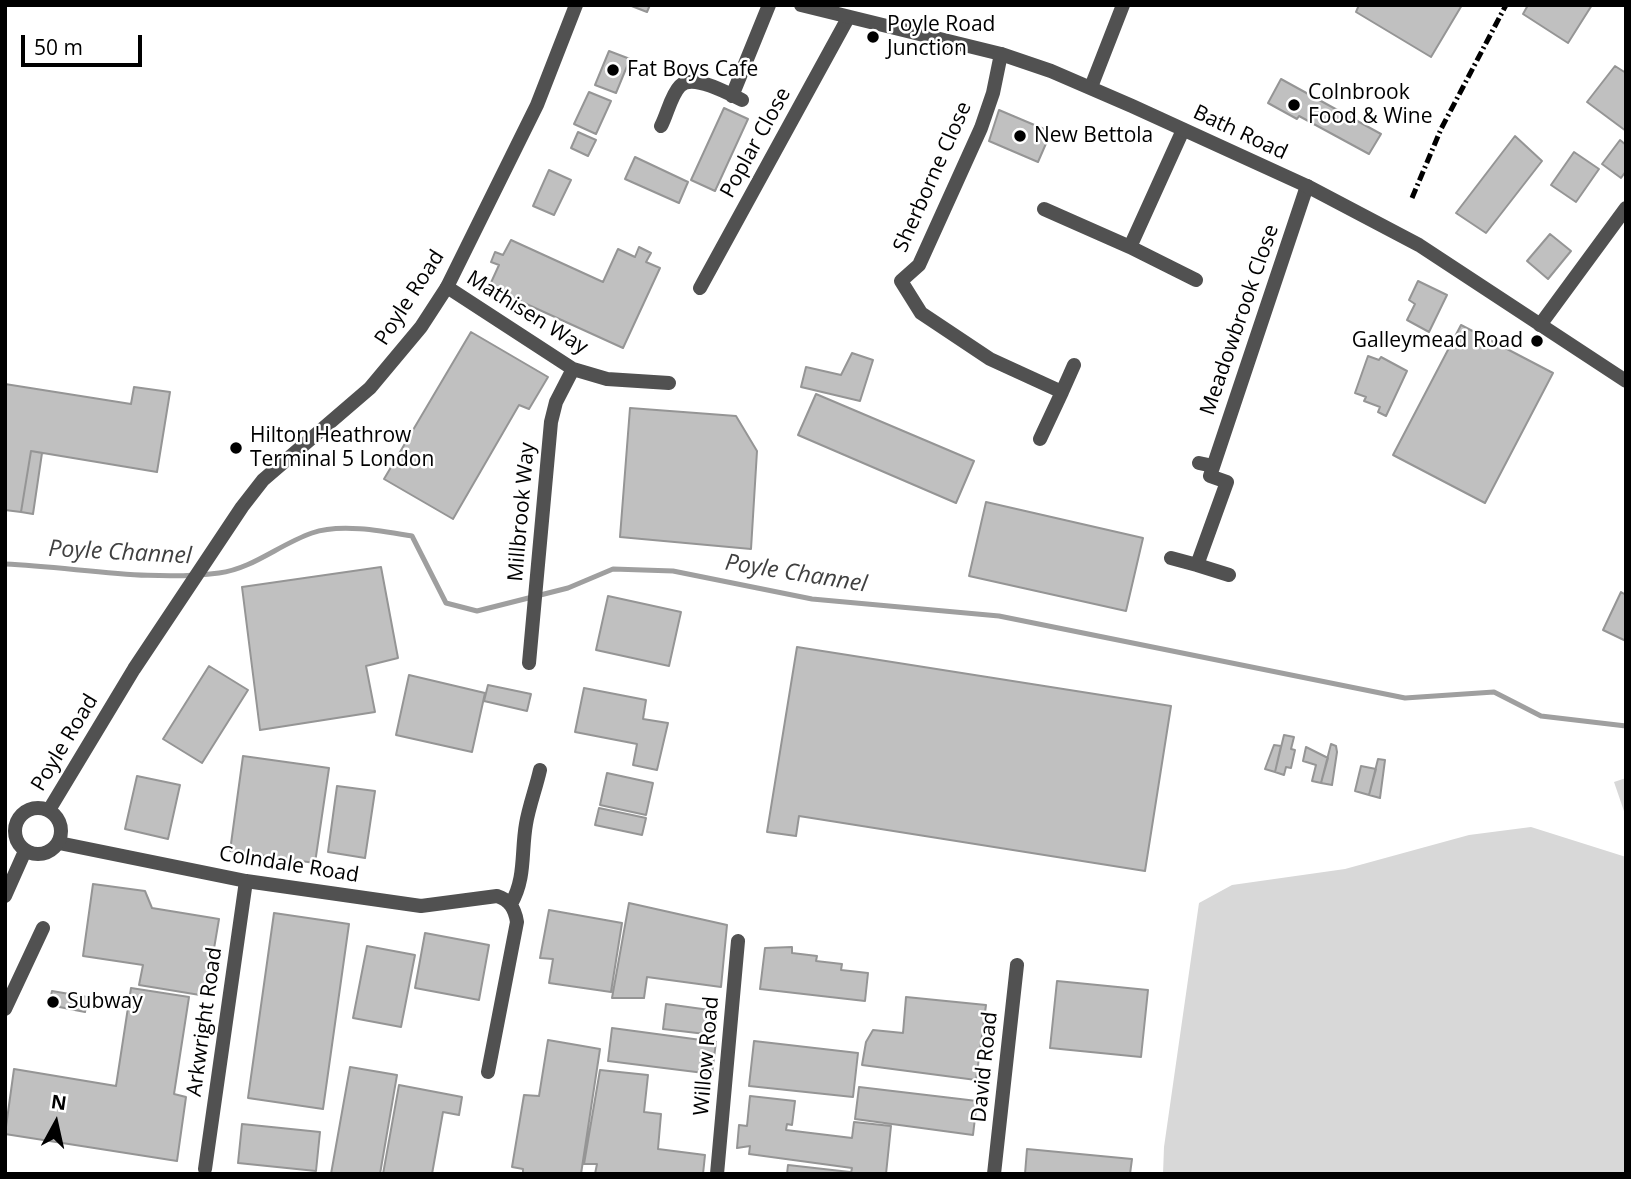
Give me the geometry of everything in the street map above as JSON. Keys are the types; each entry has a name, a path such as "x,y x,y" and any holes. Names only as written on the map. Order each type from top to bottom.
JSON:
{"street":[{"name":"Poyle Road","path":"49,810 180,600 264,480 393,363 447,287 537,105 576,5"},
{"path":"661,127 679,87 686,83 696,82 737,98 769,5"},
{"name":"Bath Road","path":"800,5 1001,54 1091,88 1307,186 1419,245 1626,381"},
{"path":"1091,88 1123,5"},
{"name":"Poplar Close","path":"700,288 848,18"},
{"name":"Sherborne Close","path":"1001,54 993,93 981,128 919,265 901,281 921,313 990,359 1062,392"},
{"path":"1130,247 1183,130"},
{"name":"Meadowbrook Close","path":"1197,565 1227,482 1210,475 1206,465 1307,186"},
{"path":"1540,325 1626,208"},
{"path":"1044,209 1196,280"},
{"name":"Mathisen Way","path":"447,287 573,369 607,379 669,383"},
{"path":"1040,439 1074,365"},
{"name":"Millbrook Way","path":"529,663 551,422 556,402 573,369"},
{"path":"1171,558 1229,575"},
{"path":"488,1072 517,922 511,904 517,893 524,865 526,822 541,770"},
{"name":"Poyle Road","path":"25,850 16,838 19,818 27,811 38,808 49,810 59,820 62,834 59,843"},
{"path":"5,896 25,850 37,855 51,851 59,843"},
{"name":"Colndale Road","path":"59,843 246,881 421,906 496,896 511,904"},
{"name":"Arkwright Road","path":"205,1169 246,881"},
{"path":"5,1009 43,928"},
{"name":"Willow Road","path":"717,1174 738,941"},
{"name":"David Road","path":"994,1174 1017,965"}],"shaded area":[{"path":"1626,778 1626,817 1614,782"},
{"path":"1531,827 1626,857 1626,1174 1163,1174 1164,1147 1199,903 1232,885 1345,869 1469,835"}],"building":[{"path":"629,5 650,5 647,12"},
{"path":"1359,5 1462,5 1431,57 1356,12"},
{"path":"1528,5 1592,5 1568,43 1523,14"},
{"path":"609,51 630,59 616,93 595,85"},
{"path":"1615,66 1626,73 1626,131 1587,102"},
{"path":"1281,79 1381,134 1369,154 1299,116 1297,119 1268,103"},
{"path":"589,92 611,101 596,134 574,124"},
{"path":"724,108 748,119 715,191 691,180"},
{"name":"New Bettola","path":"999,110 1051,132 1038,162 989,141"},
{"path":"578,132 596,140 588,156 571,148"},
{"path":"1515,136 1542,161 1486,233 1456,213"},
{"path":"1620,140 1626,145 1626,171 1621,178 1602,164"},
{"path":"1574,152 1599,169 1576,202 1551,185"},
{"path":"635,157 688,182 679,203 625,179"},
{"path":"549,170 571,180 554,215 533,206"},
{"path":"1550,234 1571,251 1548,279 1527,261"},
{"path":"511,240 603,282 618,249 635,257 639,247 651,253 646,262 660,268 623,348 489,287 499,265 491,262 495,252 503,255"},
{"path":"1418,281 1447,295 1429,332 1407,320 1415,304 1409,300"},
{"path":"1461,325 1553,373 1485,503 1393,455"},
{"path":"471,332 548,377 529,409 519,405 453,519 384,479"},
{"path":"852,353 873,360 860,401 801,387 806,367 841,375"},
{"path":"1368,356 1379,360 1381,357 1407,371 1386,416 1378,412 1380,407 1364,401 1366,397 1355,393"},
{"path":"5,384 131,404 134,387 170,392 157,472 31,451 21,512 5,510"},
{"path":"816,394 974,461 956,503 798,435"},
{"path":"630,408 736,416 757,451 751,549 620,537"},
{"path":"31,451 42,453 33,514 21,512"},
{"path":"986,502 1143,538 1126,611 969,576"},
{"path":"381,567 398,658 366,666 375,712 260,730 242,587"},
{"path":"1621,592 1626,595 1626,641 1603,630"},
{"path":"608,596 681,612 669,666 596,650"},
{"path":"797,647 1171,706 1145,871 799,816 796,836 767,832"},
{"path":"209,666 248,690 202,763 163,739"},
{"path":"409,675 485,693 472,752 396,735"},
{"path":"488,685 531,694 527,711 484,701"},
{"path":"584,688 646,700 643,719 668,723 657,770 633,765 637,744 575,732"},
{"path":"1284,735 1294,737 1291,749 1295,750 1291,768 1286,767 1284,775 1275,772"},
{"path":"1331,744 1336,746 1337,752 1332,785 1321,783"},
{"path":"1274,745 1281,746 1275,772 1265,769"},
{"path":"1306,747 1328,758 1321,783 1312,781 1316,765 1303,761"},
{"path":"243,756 329,768 315,863 230,851"},
{"path":"1378,759 1385,760 1380,798 1369,795"},
{"path":"1361,766 1376,769 1369,795 1355,791"},
{"path":"607,773 653,783 646,815 600,805"},
{"path":"137,776 180,785 168,839 125,829"},
{"path":"337,786 375,791 365,858 328,852"},
{"path":"599,808 646,818 642,835 595,825"},
{"path":"93,884 145,891 152,908 219,919 206,996 139,985 143,965 83,956"},
{"path":"629,903 727,925 721,987 647,977 644,998 612,998"},
{"path":"549,910 622,923 611,992 549,983 553,959 540,958"},
{"path":"274,913 349,924 323,1109 248,1098"},
{"path":"425,933 489,945 479,1000 415,988"},
{"path":"367,946 415,955 401,1027 353,1018"},
{"path":"792,947 792,953 817,956 816,961 842,964 841,970 868,973 865,1001 760,989 765,948"},
{"path":"1057,981 1148,990 1141,1057 1050,1048"},
{"path":"131,988 189,997 174,1094 186,1097 177,1161 5,1134 14,1069 116,1086"},
{"path":"52,991 87,997 85,1012 49,1005"},
{"path":"906,997 986,1005 976,1080 862,1065 866,1042 873,1030 903,1033"},
{"path":"666,1004 717,1011 714,1035 663,1029"},
{"path":"612,1028 716,1042 712,1074 608,1061"},
{"path":"548,1040 600,1049 581,1174 523,1174 523,1169 512,1167 524,1095 539,1096"},
{"path":"754,1041 858,1053 853,1097 749,1086"},
{"path":"350,1067 397,1075 380,1174 331,1174"},
{"path":"600,1070 648,1075 644,1112 661,1114 658,1149 705,1155 703,1174 595,1174 597,1164 584,1164"},
{"path":"399,1085 462,1097 459,1115 443,1112 432,1174 383,1174"},
{"path":"859,1087 977,1101 973,1135 855,1119"},
{"path":"750,1096 795,1101 792,1125 787,1124 786,1130 852,1138 854,1122 891,1126 886,1174 851,1173 852,1168 749,1154 750,1146 737,1148 739,1125 747,1126"},
{"path":"242,1124 320,1132 316,1171 238,1163"},
{"path":"1027,1149 1132,1159 1130,1174 1025,1174"},
{"path":"788,1165 850,1172 850,1174 787,1174"}],"waterway":[{"name":"Poyle Channel","path":"5,564 139,575 219,573 243,567 312,533 335,529 362,529 412,536 446,603 477,611 568,588 613,569 673,571 812,599 999,616 1405,698 1494,692 1541,716 1626,726"}],"railway":[{"path":"1412,198 1441,129 1506,5"}],"place":[{"name":"Poyle Road Junction","path":"873,37"},
{"name":"Fat Boys Cafe","path":"613,70"},
{"name":"Colnbrook Food & Wine","path":"1294,105"},
{"name":"New Bettola","path":"1020,136"},
{"name":"Galleymead Road","path":"1537,341"},
{"name":"Hilton Heathrow Terminal 5 London","path":"236,448"},
{"name":"Subway","path":"53,1002"}]}
